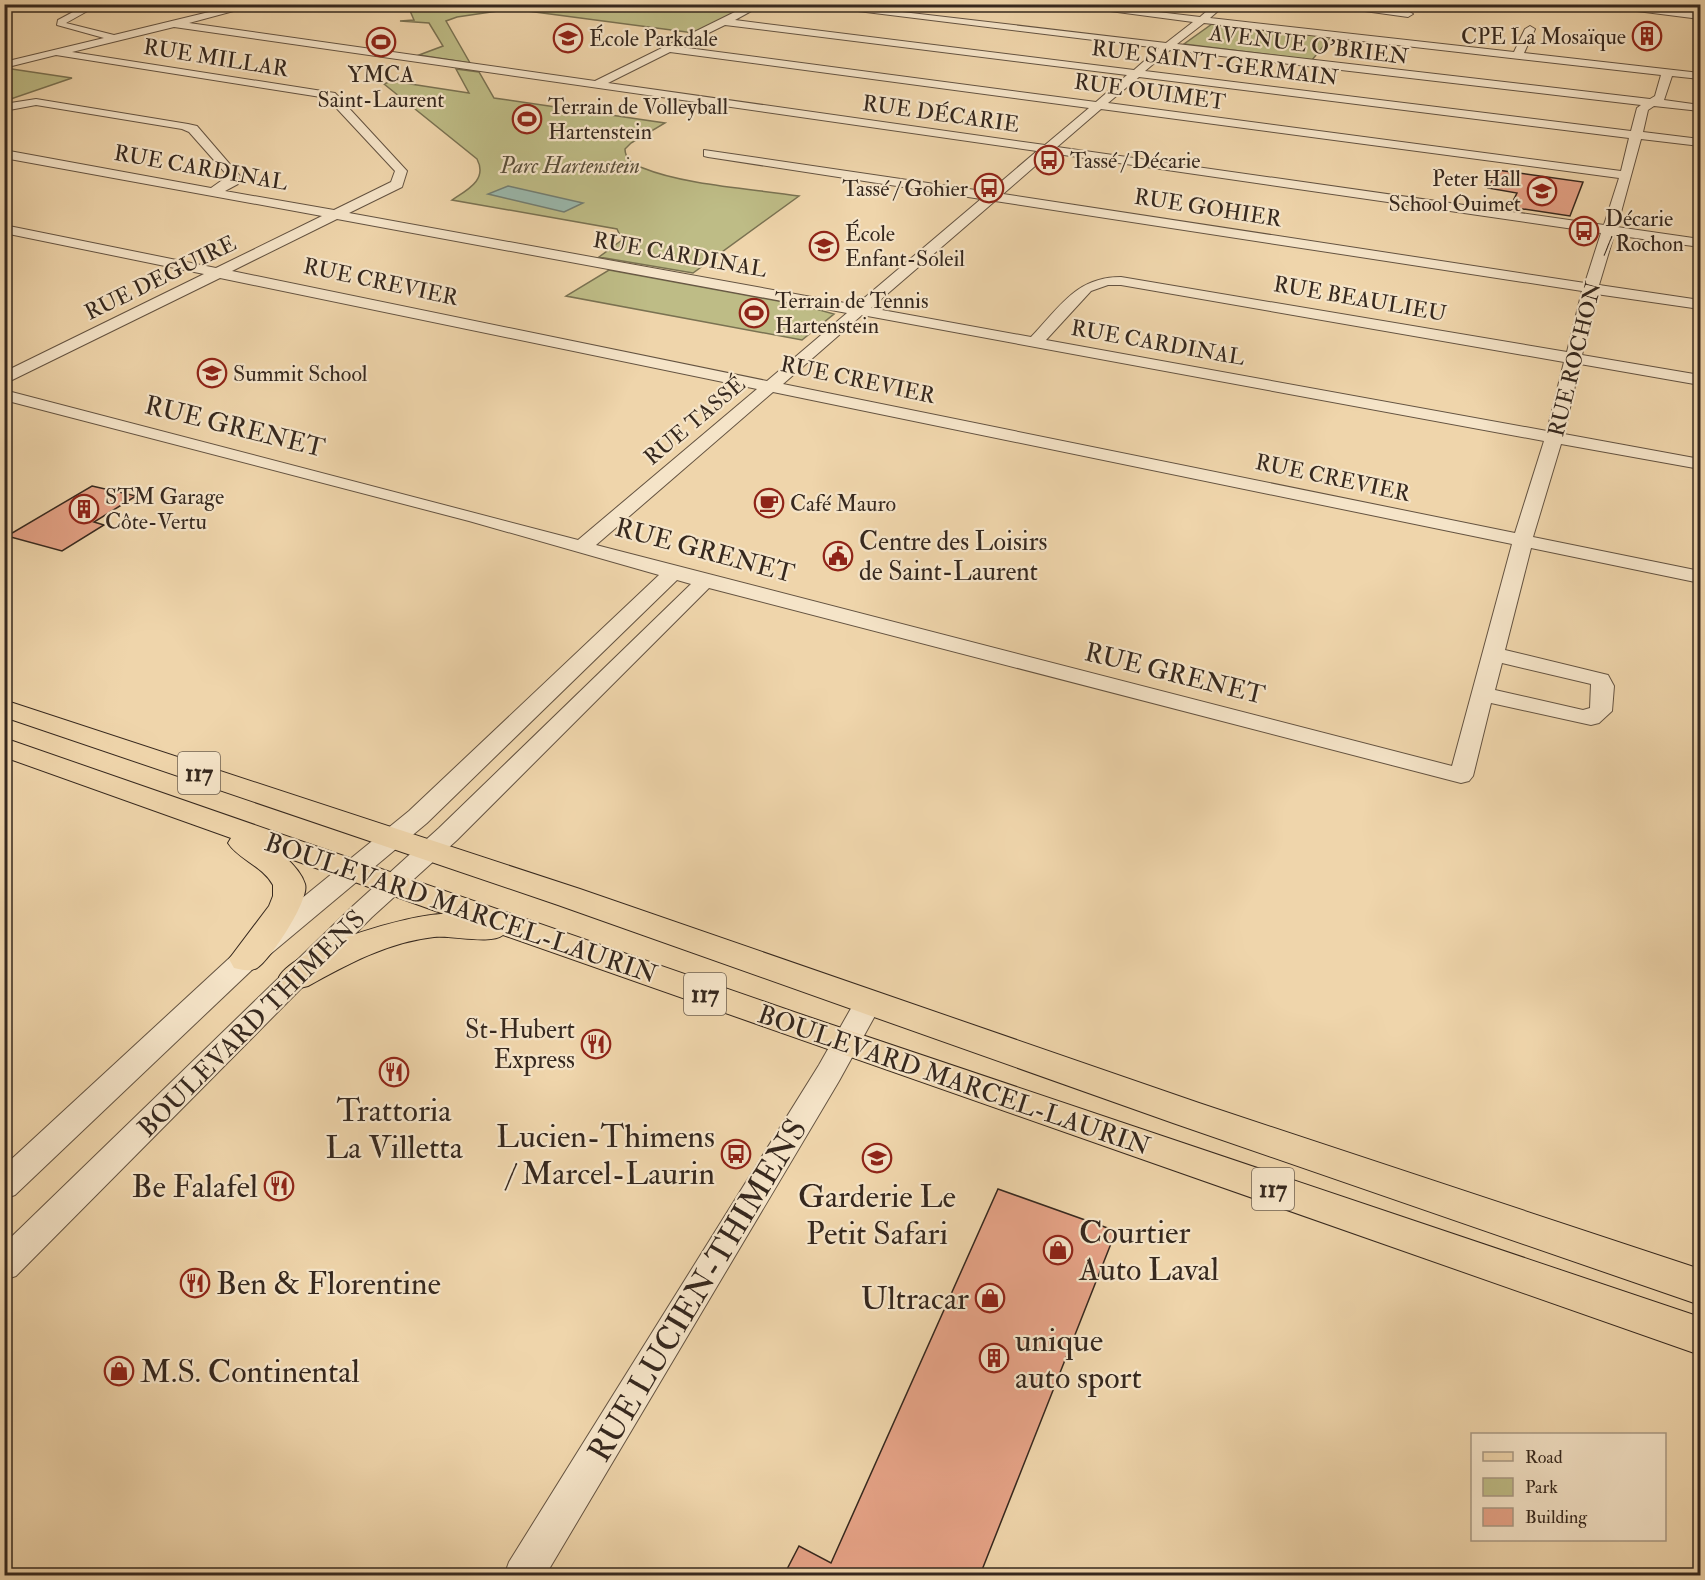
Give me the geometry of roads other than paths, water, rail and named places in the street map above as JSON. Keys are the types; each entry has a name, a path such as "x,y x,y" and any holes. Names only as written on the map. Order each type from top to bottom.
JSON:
{"main road":[{"name":"BOULEVARD MARCEL-LAURIN","path":"4,708 579,900 868,1003 1701,1287"},
{"name":"BOULEVARD MARCEL-LAURIN","path":"4,747 846,1042 1701,1336"},
{"path":"200,816 277,863 290,880 292,891 287,903 246,959"},
{"path":"296,977 374,938 430,926 477,926 564,944"}],"street":[{"path":"4,64 256,4"},
{"path":"595,84 760,4"},
{"name":"AVENUE O'BRIEN","path":"805,4 1701,108"},
{"path":"1061,4 1701,76"},
{"name":"RUE TASSÉ","path":"582,547 1136,73 1222,4"},
{"path":"1318,4 1402,22"},
{"path":"1387,41 1416,4"},
{"path":"1586,4 1663,8 1701,16"},
{"path":"72,5 95,5"},
{"path":"95,5 61,22 62,25 115,38"},
{"name":"RUE SAINT-GERMAIN","path":"724,22 1701,143"},
{"name":"RUE DÉCARIE","path":"175,24 1701,243"},
{"path":"1518,55 1530,29"},
{"name":"RUE OUIMET","path":"668,49 1626,175"},
{"name":"RUE MILLAR","path":"54,52 331,95 401,171 397,183 334,215"},
{"name":"RUE ROCHON","path":"1461,776 1523,541 1554,438 1591,288 1626,175 1643,108 1660,98 1666,73"},
{"path":"4,108 36,102 193,129 234,177 232,181 213,192"},
{"name":"RUE GOHIER","path":"708,153 1701,305"},
{"name":"RUE CARDINAL","path":"4,154 1701,464"},
{"name":"RUE DEGUIRE","path":"4,379 334,215"},
{"name":"RUE CREVIER","path":"4,229 1701,577"},
{"name":"RUE BEAULIEU","path":"1035,342 1086,288 1106,281 1120,281 1701,380"},
{"name":"RUE GRENET","path":"4,395 476,517 673,573 1461,776"},
{"name":"BOULEVARD THIMENS","path":"4,1186 246,959 393,838 673,573"},
{"name":"BOULEVARD THIMENS","path":"4,1266 296,977 428,850 448,834 705,581"},
{"path":"1482,694 1582,717 1591,718 1601,711 1603,686 1600,680 1493,654"},
{"name":"RUE LUCIEN-THIMENS","path":"523,1575 868,1003"}],"place":[{"name":"CPE La Mosaïque","path":"1647,36"},
{"name":"École Parkdale","path":"568,38"},
{"name":"YMCA Saint-Laurent","path":"381,42"},
{"name":"Terrain de Volleyball Hartenstein","path":"527,119"},
{"name":"Tassé / Décarie","path":"1049,160"},
{"name":"Tassé / Gohier","path":"989,188"},
{"name":"Peter Hall School Ouimet","path":"1542,191"},
{"name":"Décarie / Rochon","path":"1584,231"},
{"name":"École Enfant-Soleil","path":"824,246"},
{"name":"Terrain de Tennis Hartenstein","path":"754,313"},
{"name":"Summit School","path":"212,373"},
{"name":"Café Mauro","path":"769,503"},
{"name":"STM Garage Côte-Vertu","path":"84,509"},
{"name":"Centre des Loisirs de Saint-Laurent","path":"838,556"},
{"name":"St-Hubert Express","path":"596,1044"},
{"name":"Trattoria La Villetta","path":"394,1072"},
{"name":"Lucien-Thimens / Marcel-Laurin","path":"736,1154"},
{"name":"Garderie Le Petit Safari","path":"877,1158"},
{"name":"Be Falafel","path":"279,1186"},
{"name":"Courtier Auto Laval","path":"1058,1250"},
{"name":"Ben & Florentine","path":"195,1283"},
{"name":"Ultracar","path":"990,1298"},
{"name":"unique auto sport","path":"994,1358"},
{"name":"M.S. Continental","path":"119,1371"}],"park label":[{"name":"Parc Hartenstein","path":"570,165"}]}
